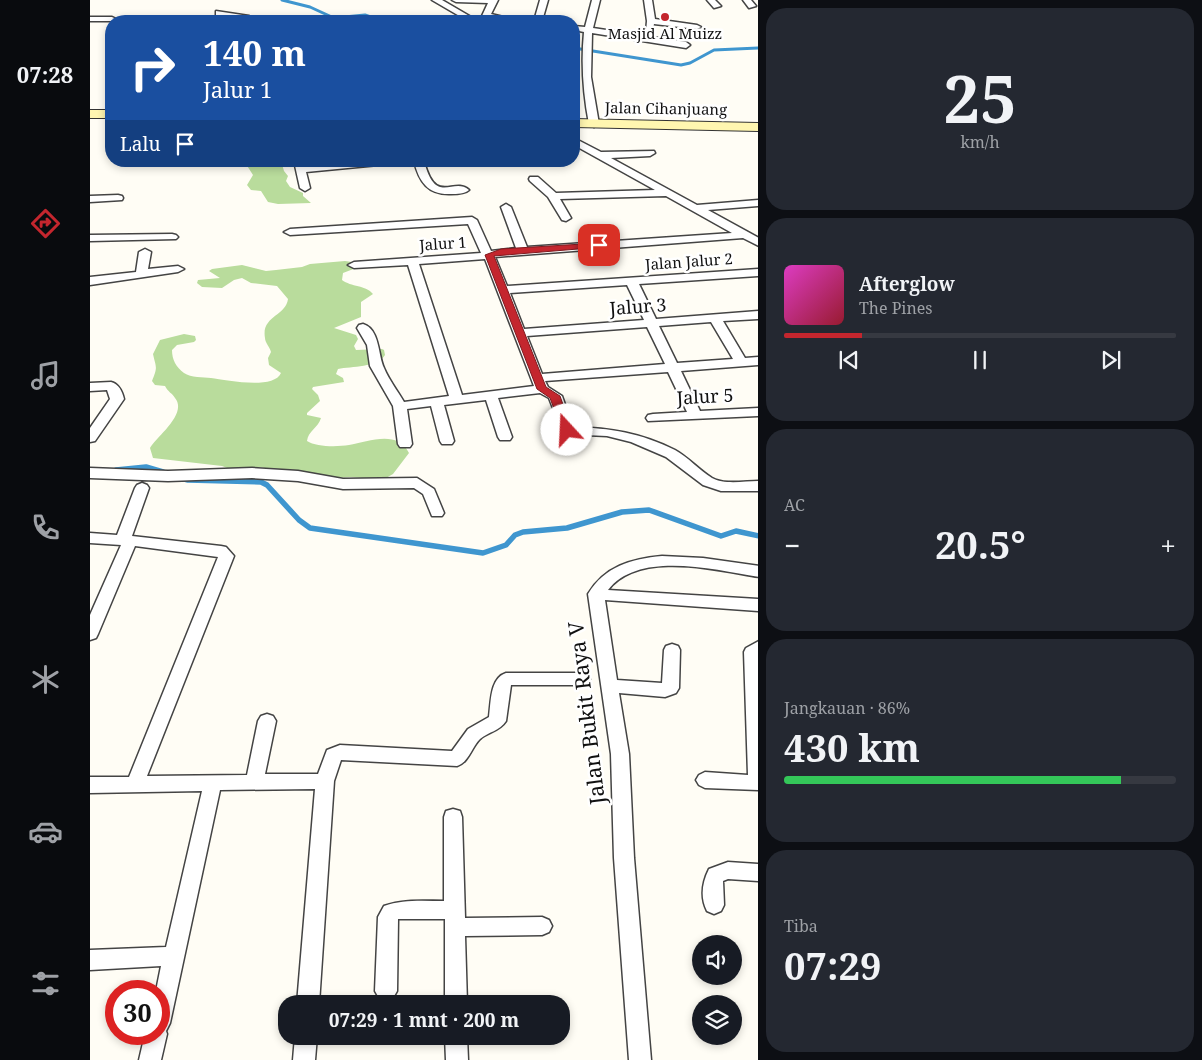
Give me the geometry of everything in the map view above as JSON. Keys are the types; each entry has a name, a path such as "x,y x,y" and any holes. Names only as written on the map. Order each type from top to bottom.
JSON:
{"main road":[{"path":"90,114 105,113"},
{"name":"Jalan Cihanjuang","path":"580,123 758,127"}],"street":[{"path":"436,0 463,15"},
{"path":"456,0 493,1 488,15"},
{"path":"540,15 544,0"},
{"path":"594,124 582,68 588,30 596,0"},
{"path":"647,38 651,21 648,0"},
{"path":"219,13 230,15"},
{"path":"90,19 105,19"},
{"path":"651,21 697,27"},
{"path":"580,29 686,45"},
{"path":"580,144 758,243"},
{"path":"599,155 650,153"},
{"path":"300,167 305,188"},
{"path":"421,167 424,177 436,191 464,190"},
{"path":"534,179 552,195 566,218"},
{"path":"552,195 668,193"},
{"path":"90,199 118,198"},
{"path":"696,208 758,203"},
{"path":"506,208 523,250"},
{"path":"290,232 472,220 483,248 490,255 540,383 555,396 568,431 607,432 636,439 671,454 708,482 721,486 758,486"},
{"name":"Jalur 1","path":"354,266 490,255 523,250 744,235"},
{"path":"90,238 172,237"},
{"path":"143,273 145,252"},
{"path":"412,261 457,399"},
{"path":"90,281 136,277 143,273 178,269"},
{"name":"Jalan Jalur 2","path":"503,290 758,272"},
{"path":"632,282 696,416"},
{"name":"Jalur 3","path":"520,333 758,315"},
{"path":"715,319 741,362"},
{"path":"363,328 373,345 376,366 400,406 405,444"},
{"path":"400,406 491,396 540,383 758,361"},
{"path":"90,387 111,386 116,392 117,399 90,438"},
{"path":"491,396 505,437"},
{"path":"437,402 447,440"},
{"name":"Jalur 5","path":"654,418 758,412"},
{"path":"90,473 168,476 252,473 298,476 343,484 417,483 429,492 437,512"},
{"path":"90,634 126,540 142,488"},
{"path":"90,538 126,540 221,551 226,556 135,784"},
{"path":"596,594 612,576 633,565 656,560 758,572"},
{"path":"596,594 758,605"},
{"name":"Jalan Bukit Raya V","path":"596,594 620,754 624,858 640,1060"},
{"path":"705,780 758,783 752,652 758,647"},
{"path":"609,686 665,690 670,688 672,650"},
{"path":"309,995 325,780 333,755 340,752 457,759 474,734 497,721 503,682 506,679 582,679"},
{"path":"256,782 267,721"},
{"path":"90,785 325,780"},
{"path":"169,980 213,782"},
{"path":"453,818 456,995"},
{"path":"714,905 710,887 713,876 718,872 730,869 758,873"},
{"path":"386,991 388,917 391,912 400,910 454,918 542,926"},
{"path":"90,960 174,956"},
{"path":"150,1060 153,1045"},
{"path":"304,1060 305,1045"},
{"path":"456,1045 457,1060"}],"green space":[{"path":"248,167 283,167 288,176 286,181 290,187 303,193 303,196 311,203 278,204 268,202 261,191 251,190 247,185 253,175"},
{"path":"345,261 359,263 356,268 343,273 342,280 366,289 373,294 361,302 361,317 334,328 356,335 358,339 354,346 356,350 382,349 385,355 376,362 364,366 338,369 336,374 343,378 344,382 313,387 312,389 318,395 320,401 307,415 321,418 307,441 333,446 382,439 397,441 409,453 393,474 386,478 375,479 350,477 327,479 259,467 235,471 222,466 153,458 150,448 170,425 177,411 178,404 165,386 155,385 152,381 156,367 153,354 160,340 184,334 195,336 196,340 194,342 177,345 172,350 177,366 190,376 260,383 277,378 281,373 269,365 268,358 271,352 265,338 267,325 283,309 288,299 277,286 251,283 242,278 234,280 222,288 202,287 197,283 198,280 220,278 209,271 212,269 242,265 266,271"}],"waterway":[{"path":"282,0 310,7 327,15"},
{"path":"580,49 681,65 690,63 714,50 758,48"},
{"path":"116,470 146,467 163,472"},
{"path":"181,478 188,480 261,482 267,485 299,520 310,528 483,553 506,545 515,535 523,532 567,528 622,512 649,510 721,536 736,531 758,536"}],"place":[{"name":"Masjid Al Muizz","path":"665,17"}],"route":[{"path":"567,430 555,396 542,389 490,255 501,252 599,245"}]}
